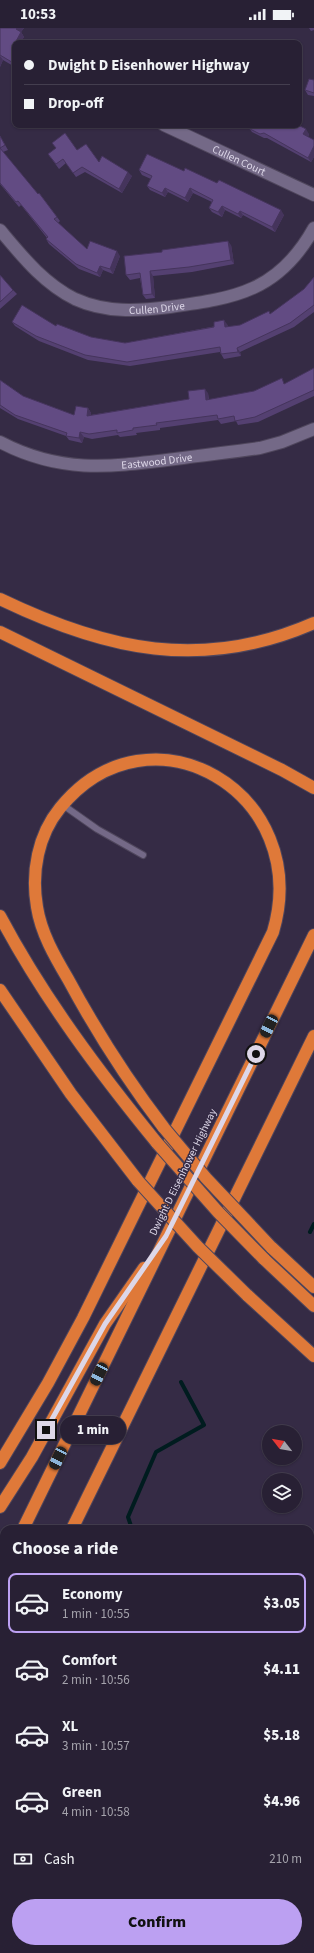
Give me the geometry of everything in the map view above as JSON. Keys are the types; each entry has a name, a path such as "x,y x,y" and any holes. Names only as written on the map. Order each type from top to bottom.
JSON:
{"highway":[{"path":"0,599 83,633 130,646 153,648 203,650 248,644 289,634 314,623"},
{"path":"0,632 282,770 314,788"},
{"path":"0,1463 84,1318 273,932 281,901 280,857 276,843 256,806 237,788 199,768 176,761 139,761 116,767 86,781 56,813 43,836 36,859 35,895 40,922 59,963 89,1017 122,1068 164,1128 206,1178 271,1247 314,1287"},
{"path":"0,916 62,1016 113,1088 157,1143 218,1212 264,1259 314,1306"},
{"name":"Dwight D Eisenhower Highway","path":"25,1525 314,935"},
{"path":"0,990 71,1094 138,1181 194,1243 247,1295 314,1356"},
{"path":"74,1525 314,1036"},
{"path":"0,1507 32,1457 105,1324 166,1236"}],"street":[{"name":"Cullen Court","path":"170,128 314,195"},
{"name":"Cullen Drive","path":"0,230 32,267 60,290 88,304 125,311 216,301 245,292 267,280 291,261 302,248 314,228"},
{"name":"Eastwood Drive","path":"0,442 24,453 48,460 73,465 104,467 260,448 282,442 314,429"}],"lane":[{"path":"63,805 97,829 143,855"}],"building":[{"path":"0,28 17,28 16,29 21,32 17,40 12,40 12,62 0,55"},
{"path":"309,79 314,80 314,93 305,90"},
{"path":"302,127 306,129 303,134 314,140 314,146 308,158 264,133 260,134 248,128"},
{"path":"65,133 77,150 86,144 99,162 102,156 128,172 119,189 82,167 73,173 63,159 56,164 48,154 56,148 52,143"},
{"path":"0,136 5,145 0,148"},
{"path":"0,148 38,194 39,193 57,217 54,219 87,249 90,241 117,251 110,269 100,266 97,273 76,264 46,239 48,237 18,201 16,202 0,183"},
{"path":"147,154 184,171 185,168 217,183 219,180 281,210 272,227 240,211 238,214 222,206 218,212 209,208 213,200 190,188 185,198 165,188 162,193 147,186 152,176 139,170"},
{"path":"228,241 231,260 189,267 150,271 152,294 143,295 140,273 126,275 124,256 162,252 162,250"},
{"path":"0,275 13,290 0,302"},
{"path":"314,277 314,305 290,323 237,348 238,352 221,354 220,347 127,362 85,355 36,336 12,322 22,305 56,326 57,324 91,337 125,343 214,327 214,322 224,320 225,327 240,325 269,311 270,314 304,289"},
{"path":"314,368 314,390 255,417 235,421 234,416 218,419 217,415 156,423 157,425 133,428 133,430 117,433 117,430 89,434 80,432 79,438 66,436 67,433 15,415 0,405 0,380 23,396 74,415 76,406 88,408 87,416 189,399 188,391 205,389 206,400 254,391 282,378 284,384"}],"waterway":[{"path":"310,1232 314,1224"},
{"path":"131,1525 128,1517 156,1452 204,1425 181,1382"}],"route":[{"path":"46,1430 105,1324 166,1236 256,1054"}]}
